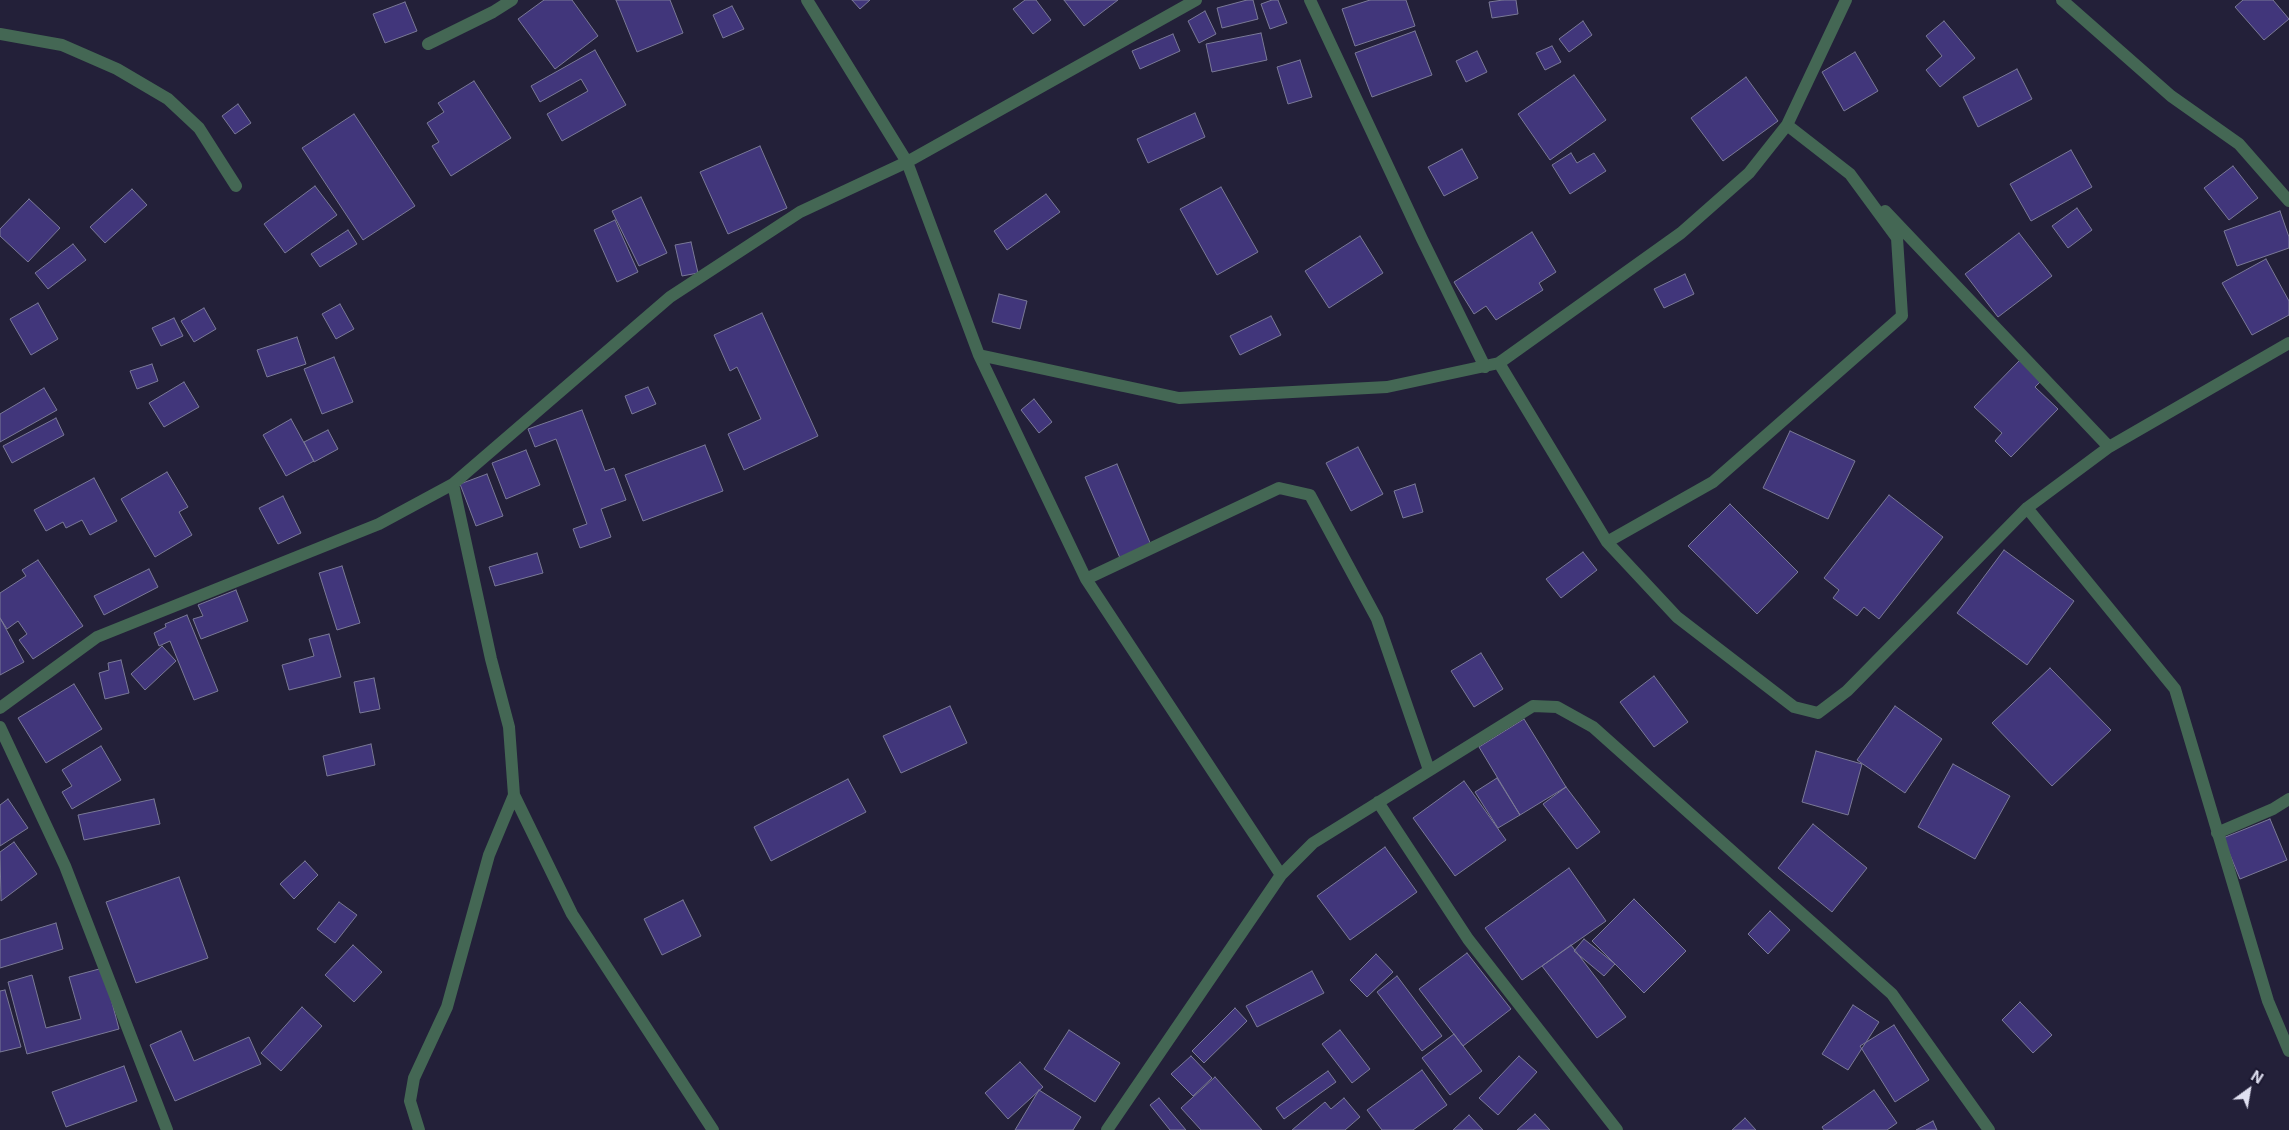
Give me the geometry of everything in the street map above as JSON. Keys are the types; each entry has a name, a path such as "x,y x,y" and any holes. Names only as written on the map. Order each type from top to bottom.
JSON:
{"street":[{"path":"428,44 493,12 512,0"},
{"path":"807,0 908,162 979,354 1086,579 1282,875"},
{"path":"0,708 97,637 379,524 452,484 670,297 800,212 908,162 1196,0"},
{"path":"1310,0 1422,239 1485,367"},
{"path":"979,354 1179,398 1387,387 1500,363 1681,232 1749,174 1786,125 1846,0"},
{"path":"2062,0 2171,96 2239,144 2289,201"},
{"path":"0,34 62,45 117,69 168,99 199,128 236,186"},
{"path":"1786,125 1850,174 2109,447"},
{"path":"1607,542 1713,482 1902,316 1897,238 1850,174"},
{"path":"1500,363 1607,542 1677,617 1794,707 1818,713 1847,691 2027,508 2109,447 2289,343"},
{"path":"452,484 508,727 514,795 572,914 713,1130"},
{"path":"1086,579 1279,488 1310,495 1377,619 1429,770"},
{"path":"2027,508 2175,689 2268,1001 2289,1051"},
{"path":"1107,1130 1282,875 1313,843 1533,706 1558,707 1592,727 1892,994 1989,1130"},
{"path":"0,727 65,866 167,1130"},
{"path":"419,1130 410,1101 414,1078 447,1008 489,855 514,795"},
{"path":"2217,834 2273,809 2289,799"},
{"path":"1378,802 1468,939 1616,1130"}],"building":[{"path":"544,0 572,0 598,36 555,69 518,19"},
{"path":"616,0 670,0 683,33 637,52"},
{"path":"852,0 870,0 860,9"},
{"path":"1025,0 1036,0 1051,20 1033,34 1013,9"},
{"path":"1064,0 1118,0 1084,26"},
{"path":"1253,0 1258,19 1222,28 1217,8"},
{"path":"1278,0 1287,23 1270,29 1261,4"},
{"path":"1370,0 1406,0 1415,26 1355,46 1342,9"},
{"path":"1516,0 1518,14 1492,18 1489,2"},
{"path":"2243,0 2273,0 2289,19 2264,40 2235,7"},
{"path":"405,2 417,31 385,43 373,14"},
{"path":"732,6 744,29 723,38 713,15"},
{"path":"1205,11 1216,34 1199,43 1188,21"},
{"path":"1583,21 1592,35 1569,52 1559,39"},
{"path":"1944,21 1975,58 1940,87 1926,70 1942,56 1926,36"},
{"path":"1415,31 1432,75 1372,97 1355,53"},
{"path":"1261,33 1267,60 1212,72 1206,44"},
{"path":"1173,34 1180,51 1140,69 1132,51"},
{"path":"1552,46 1561,62 1545,70 1536,53"},
{"path":"595,50 626,105 562,141 547,114 588,91 581,79 540,102 531,86"},
{"path":"1477,51 1487,72 1466,82 1456,61"},
{"path":"1855,52 1878,91 1844,111 1822,72"},
{"path":"1300,60 1312,97 1288,104 1277,67"},
{"path":"2017,69 2032,99 1978,127 1963,97"},
{"path":"1574,75 1606,120 1550,160 1518,114"},
{"path":"1746,77 1778,121 1723,161 1691,118"},
{"path":"474,81 511,138 451,176 432,146 439,142 427,123 444,112 438,103"},
{"path":"238,104 251,123 235,134 222,116"},
{"path":"1195,113 1205,137 1148,163 1137,139"},
{"path":"354,114 415,206 363,240 302,148"},
{"path":"760,146 787,208 728,234 700,172"},
{"path":"1462,149 1478,178 1444,196 1428,167"},
{"path":"2071,150 2092,187 2031,221 2010,184"},
{"path":"1571,153 1577,163 1594,153 1606,171 1570,194 1552,165"},
{"path":"2233,166 2258,198 2229,220 2204,188"},
{"path":"315,186 337,215 285,253 264,224"},
{"path":"1221,187 1258,252 1217,275 1180,209"},
{"path":"132,189 147,205 105,243 90,227"},
{"path":"1046,194 1060,212 1007,250 994,231"},
{"path":"641,197 667,253 639,266 612,211"},
{"path":"29,199 60,228 28,262 0,236 0,229"},
{"path":"2077,208 2092,230 2068,248 2052,226"},
{"path":"2280,211 2289,237 2289,248 2237,266 2224,231"},
{"path":"615,220 638,272 617,282 594,230"},
{"path":"348,230 357,244 320,267 311,254"},
{"path":"1532,232 1556,272 1539,283 1543,290 1496,320 1486,306 1474,314 1454,282"},
{"path":"2019,233 2052,276 1998,317 1965,274"},
{"path":"1360,236 1383,273 1329,308 1305,271"},
{"path":"691,242 698,273 682,276 675,245"},
{"path":"73,244 86,260 48,289 35,273"},
{"path":"2266,259 2289,301 2289,315 2252,335 2222,283"},
{"path":"1685,274 1694,294 1664,308 1654,289"},
{"path":"999,294 1027,301 1020,329 992,322"},
{"path":"38,303 58,339 31,355 10,319"},
{"path":"340,304 354,329 336,339 322,314"},
{"path":"204,308 216,329 194,342 181,321"},
{"path":"762,313 818,436 744,470 728,434 761,419 737,367 730,371 714,335"},
{"path":"1271,316 1281,335 1240,355 1230,336"},
{"path":"174,318 183,336 161,346 152,328"},
{"path":"297,337 306,364 267,377 257,350"},
{"path":"334,357 353,402 322,414 304,369"},
{"path":"2020,360 2041,381 2035,387 2058,409 2011,457 1995,441 2002,433 1974,407"},
{"path":"152,364 158,381 137,389 130,371"},
{"path":"184,382 199,407 164,427 149,403"},
{"path":"648,387 656,404 632,414 625,396"},
{"path":"44,388 57,410 0,442 0,414"},
{"path":"1034,399 1052,422 1039,433 1021,410"},
{"path":"582,410 605,471 614,468 626,500 601,509 611,537 580,548 573,529 587,524 556,439 535,447 528,429"},
{"path":"56,418 64,435 12,463 3,446"},
{"path":"291,419 314,461 286,476 263,435"},
{"path":"328,430 338,449 314,462 304,442"},
{"path":"1790,431 1855,461 1828,519 1763,488"},
{"path":"705,445 723,491 643,521 625,475"},
{"path":"1358,447 1383,494 1351,511 1326,463"},
{"path":"526,450 540,485 506,499 492,463"},
{"path":"1117,464 1151,545 1120,558 1085,477"},
{"path":"167,472 188,507 179,512 192,535 155,557 121,499"},
{"path":"487,474 503,516 476,526 460,484"},
{"path":"94,478 117,521 90,535 82,520 66,528 63,522 46,531 34,510"},
{"path":"1415,484 1423,512 1403,518 1394,491"},
{"path":"1889,495 1943,537 1879,619 1864,607 1857,616 1833,598 1839,590 1824,578"},
{"path":"283,496 301,533 278,544 259,508"},
{"path":"1730,504 1798,572 1757,614 1688,546"},
{"path":"2004,550 2074,601 2027,665 1957,613"},
{"path":"1583,552 1597,570 1561,598 1546,579"},
{"path":"537,553 543,573 495,586 489,567"},
{"path":"38,560 83,626 33,659 19,640 27,634 18,621 7,629 0,618 0,593 26,576 22,570"},
{"path":"342,566 360,623 337,630 319,573"},
{"path":"149,569 158,587 104,615 94,596"},
{"path":"236,590 248,621 201,639 193,619 203,616 198,605"},
{"path":"187,615 218,691 194,700 170,641 159,646 154,633 166,627 165,624"},
{"path":"0,618 24,662 0,675"},
{"path":"329,634 341,677 289,690 282,665 314,656 309,639"},
{"path":"162,646 176,661 145,690 131,674"},
{"path":"1481,653 1503,689 1474,707 1451,671"},
{"path":"121,660 129,693 105,699 99,673 109,670 108,663"},
{"path":"2050,668 2111,730 2052,786 1992,723"},
{"path":"1654,676 1688,722 1654,747 1620,702"},
{"path":"374,678 380,709 360,713 354,682"},
{"path":"74,684 102,729 46,763 18,718"},
{"path":"950,706 967,743 901,773 883,736"},
{"path":"1895,706 1942,739 1905,793 1857,760"},
{"path":"1524,719 1566,787 1520,815 1479,747"},
{"path":"371,744 375,765 327,776 323,756"},
{"path":"101,746 121,780 72,809 62,792 72,786 62,770"},
{"path":"1816,751 1862,764 1848,815 1802,802"},
{"path":"1953,764 2010,796 1975,859 1918,827"},
{"path":"1497,778 1520,815 1498,828 1475,792"},
{"path":"848,779 866,812 771,861 754,827"},
{"path":"1464,781 1506,840 1455,876 1413,818"},
{"path":"1566,787 1600,832 1577,849 1543,804"},
{"path":"8,799 28,828 0,846 0,805"},
{"path":"154,799 160,824 84,840 78,815"},
{"path":"2270,819 2287,860 2240,879 2223,838"},
{"path":"1813,824 1867,868 1832,912 1778,868"},
{"path":"14,842 37,874 1,901 0,852"},
{"path":"1385,847 1417,892 1350,940 1317,896"},
{"path":"305,861 318,875 294,899 280,884"},
{"path":"1569,868 1606,921 1522,980 1485,928"},
{"path":"179,877 208,958 136,983 106,902"},
{"path":"1634,899 1686,951 1644,993 1592,941"},
{"path":"683,900 701,936 662,955 644,919"},
{"path":"339,902 357,915 335,943 317,929"},
{"path":"1770,911 1790,930 1768,954 1748,934"},
{"path":"56,923 63,949 0,968 0,940"},
{"path":"1584,939 1615,964 1604,976 1574,951"},
{"path":"353,945 382,972 354,1002 325,975"},
{"path":"1571,945 1626,1017 1597,1038 1542,966"},
{"path":"1467,953 1511,1009 1463,1046 1419,989"},
{"path":"1376,954 1393,972 1367,997 1350,980"},
{"path":"103,968 119,1029 27,1054 8,982 32,975 46,1028 81,1019 69,977"},
{"path":"1312,971 1324,993 1257,1027 1246,1006"},
{"path":"1397,976 1442,1036 1422,1051 1377,992"},
{"path":"5,990 21,1047 0,1052 0,991"},
{"path":"2020,1002 2052,1035 2033,1053 2002,1020"},
{"path":"1853,1005 1879,1022 1848,1070 1822,1054"},
{"path":"302,1007 322,1026 281,1071 261,1053"},
{"path":"1235,1008 1247,1021 1204,1063 1192,1051"},
{"path":"1894,1025 1929,1080 1895,1102 1860,1046"},
{"path":"1069,1030 1120,1063 1095,1102 1044,1069"},
{"path":"1340,1030 1370,1069 1352,1083 1322,1044"},
{"path":"181,1031 194,1061 249,1037 261,1064 175,1101 150,1045"},
{"path":"1454,1034 1482,1071 1450,1095 1422,1058"},
{"path":"1191,1056 1212,1078 1193,1096 1171,1074"},
{"path":"1519,1056 1537,1072 1498,1115 1479,1098"},
{"path":"1020,1062 1043,1087 1008,1119 985,1093"},
{"path":"124,1066 137,1101 66,1127 52,1092"},
{"path":"1422,1070 1447,1105 1413,1130 1382,1130 1367,1110"},
{"path":"1328,1071 1336,1082 1284,1119 1276,1108"},
{"path":"1215,1077 1262,1130 1201,1130 1181,1108"},
{"path":"1039,1090 1081,1117 1073,1130 1015,1130"},
{"path":"1874,1090 1897,1123 1887,1130 1824,1130 1822,1127"},
{"path":"1159,1098 1186,1130 1170,1130 1150,1105"},
{"path":"1344,1098 1360,1117 1345,1130 1292,1130 1325,1102 1331,1109"},
{"path":"1535,1114 1550,1130 1517,1130"},
{"path":"1469,1115 1483,1130 1453,1130"},
{"path":"1745,1118 1756,1130 1732,1130"},
{"path":"1933,1121 1937,1130 1916,1130"}]}
